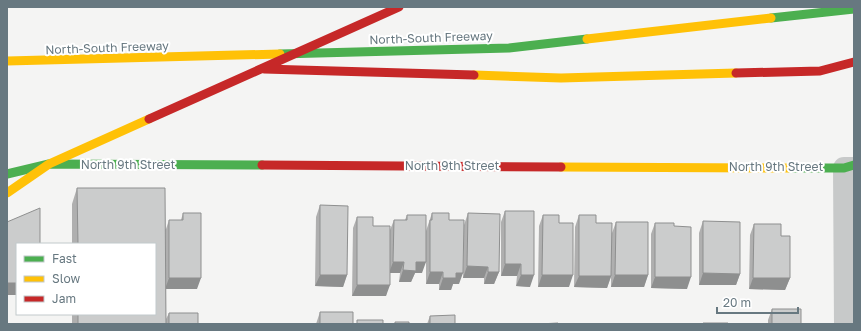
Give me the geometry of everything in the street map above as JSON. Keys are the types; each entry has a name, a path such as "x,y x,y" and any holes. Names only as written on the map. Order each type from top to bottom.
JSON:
{"main road":[{"path":"7,193 49,164 398,7"},
{"name":"North-South Freeway","path":"7,61 509,48 854,9"},
{"path":"45,61 188,66"},
{"path":"243,68 561,78 820,71 854,62"},
{"path":"7,174 49,164"},
{"name":"North 9th Street","path":"49,164 851,167"}],"street":[{"path":"845,324 851,167"}],"building":[{"path":"77,188 165,188 166,324 78,324 78,315 156,315 156,243 78,243"},
{"path":"320,205 348,206 347,275 320,275"},
{"path":"40,208 40,243 16,243 16,283 7,283 7,222"},
{"path":"505,211 534,211 534,275 521,275 521,264 505,264"},
{"path":"183,213 201,213 201,278 169,278 169,220 183,220"},
{"path":"432,213 449,213 449,220 464,220 463,273 456,273 456,278 443,278 443,272 430,272 430,220 432,220"},
{"path":"468,213 500,214 499,272 488,272 488,267 467,266"},
{"path":"407,215 426,215 426,262 416,262 416,271 403,270 404,262 393,262 394,220 407,220"},
{"path":"543,215 559,215 559,223 573,223 573,275 542,275"},
{"path":"579,215 596,215 596,223 612,223 611,276 579,276"},
{"path":"357,217 373,217 373,226 390,226 390,285 357,285"},
{"path":"703,221 740,222 740,274 703,273"},
{"path":"616,222 648,222 648,275 615,275"},
{"path":"655,223 674,223 674,226 691,227 691,277 655,277"},
{"path":"754,224 781,224 781,236 790,236 790,278 753,278"},
{"path":"772,309 801,309 801,324 772,324"},
{"path":"320,312 353,312 353,324 320,324"},
{"path":"169,313 198,313 198,324 169,324"},
{"path":"455,315 455,324 430,324 430,316"},
{"path":"357,320 383,320 383,324 357,324"},
{"path":"395,322 409,322 409,324 395,324"},
{"path":"728,323 728,324 703,324"}],"traffic: fast":[{"path":"771,18 854,9"},
{"path":"280,54 509,48 587,39"},
{"path":"7,174 49,164 262,165"},
{"path":"844,168 854,165"},
{"path":"790,168 844,168"}],"traffic: slow":[{"path":"587,39 771,18"},
{"path":"7,61 280,54"},
{"path":"474,75 561,78 736,73"},
{"path":"7,193 49,164 149,119"},
{"path":"561,167 790,168"}],"traffic: jam":[{"path":"149,119 399,7"},
{"path":"736,73 820,71 854,62"},
{"path":"264,69 474,75"},
{"path":"262,165 561,167"}]}
